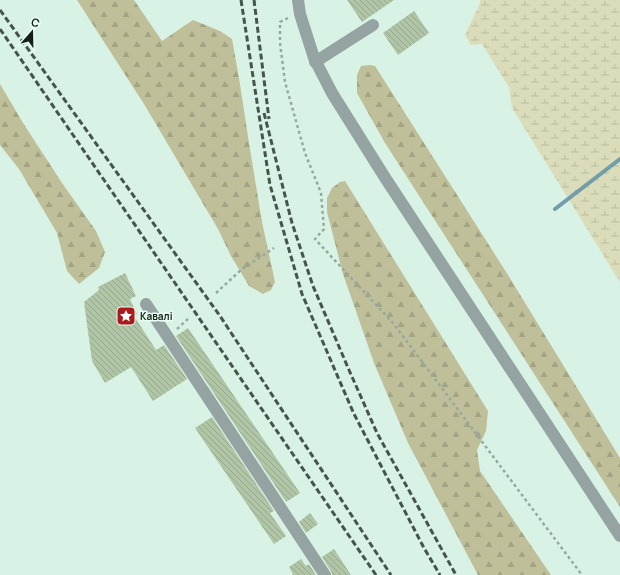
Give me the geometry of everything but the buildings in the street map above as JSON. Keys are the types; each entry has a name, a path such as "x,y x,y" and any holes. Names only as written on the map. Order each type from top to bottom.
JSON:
{"street":[{"path":"298,0 300,14 315,62 332,93 384,176 620,536"},
{"path":"315,62 373,26"},
{"path":"146,304 325,575"}],"path":[{"path":"300,14 280,22 280,43 284,82 304,153 321,193 324,228 315,239 393,323 582,575"},
{"path":"216,293 242,269 274,248"}],"green space":[{"path":"77,0 134,0 162,41 193,20 220,31 232,39 262,222 275,282 271,290 263,294 249,286 231,256 218,229 144,104"},
{"path":"480,0 620,0 620,282 512,108 509,87 482,44 471,45 465,35"},
{"path":"361,66 375,66 508,275 620,458 620,507 385,143 357,93 357,75"},
{"path":"0,84 23,123 62,183 96,231 105,252 99,268 79,284 67,271 57,233 19,169 0,145"},
{"path":"345,181 488,411 486,431 477,450 480,471 551,575 478,575 408,443 374,363 343,274 327,212 327,198 332,188 340,182"}],"waterway":[{"path":"555,209 620,159"}],"railway":[{"path":"241,0 270,185 302,294 354,414 424,548 440,575"},
{"path":"254,0 269,119"},
{"path":"0,10 220,316 391,575"},
{"path":"0,29 376,575"},
{"path":"264,113 292,223 313,286 377,433 456,575"}],"place":[{"name":"Кавалі","path":"126,316"}]}
